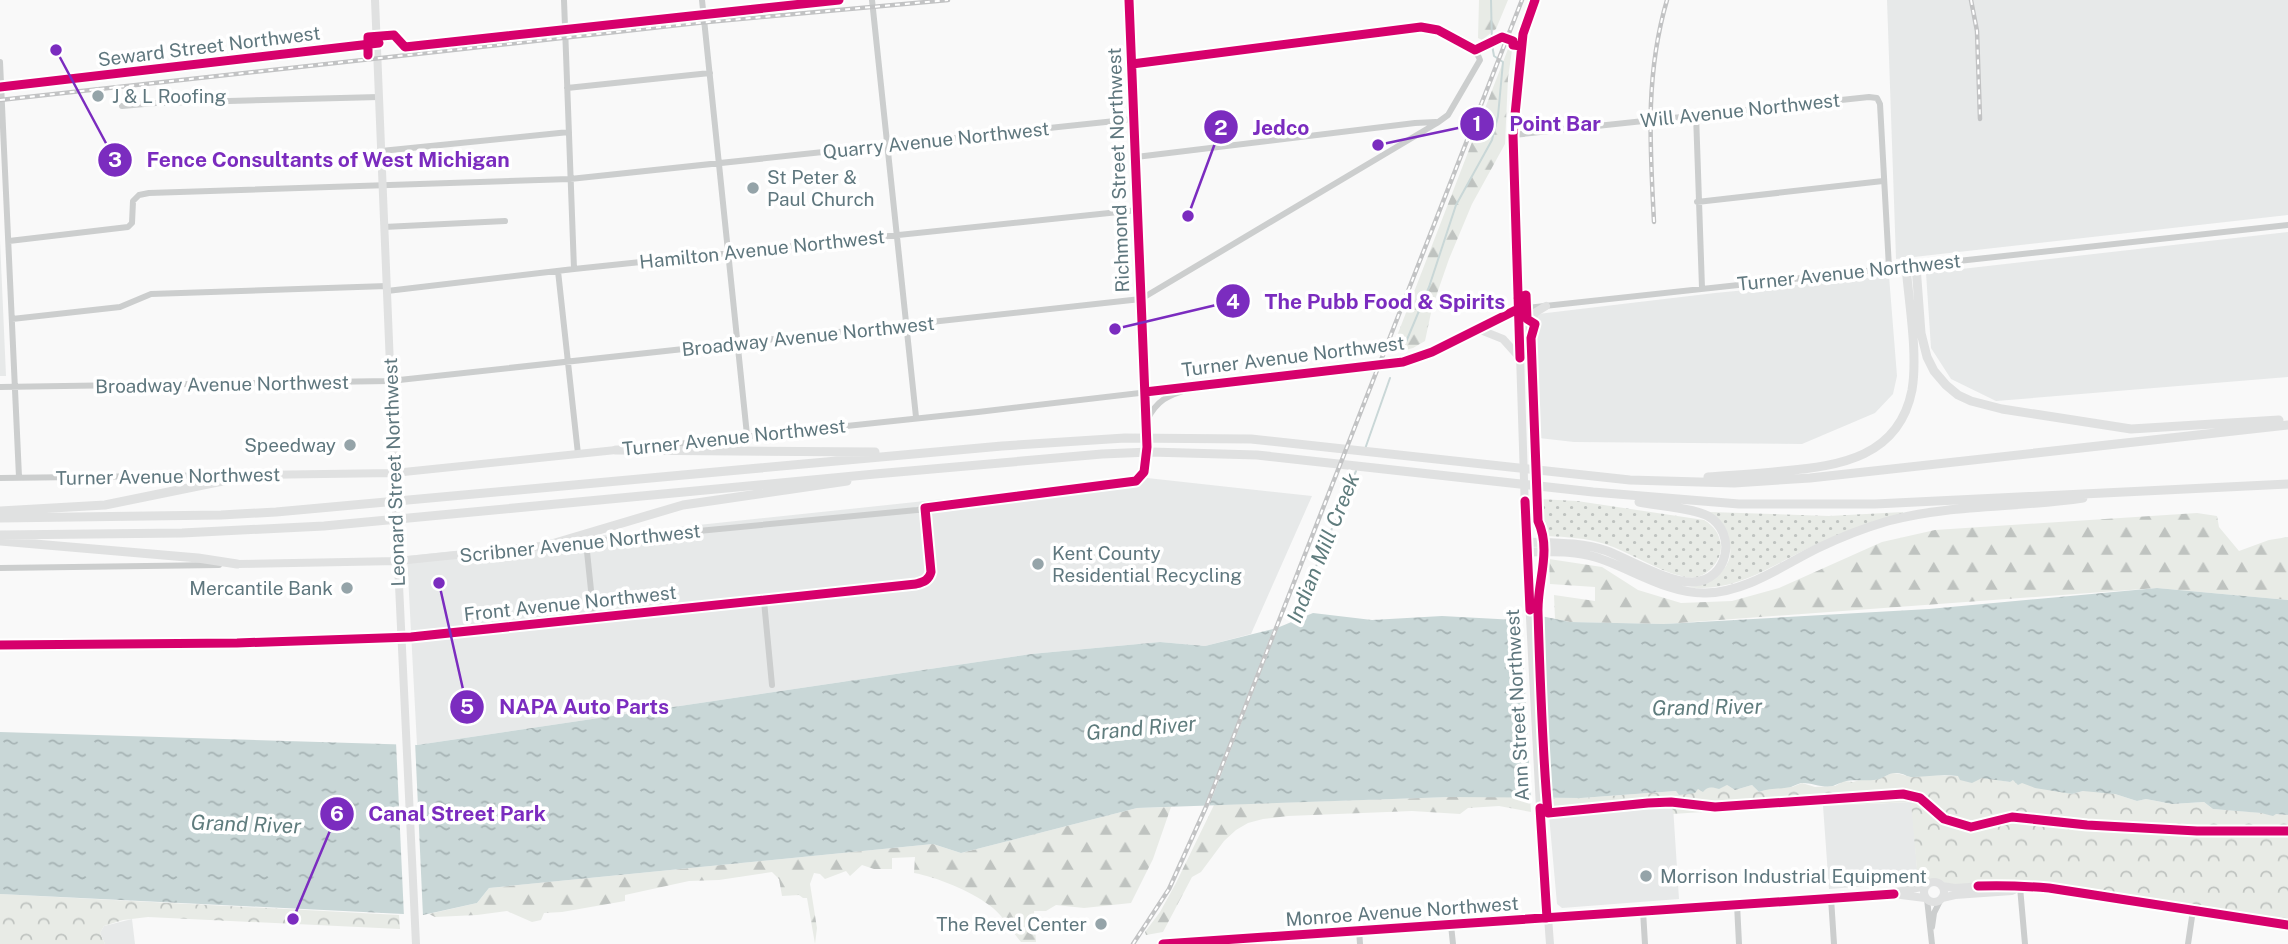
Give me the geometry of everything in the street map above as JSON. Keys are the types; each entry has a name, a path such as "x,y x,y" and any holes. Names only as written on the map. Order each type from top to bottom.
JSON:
{"highway":[{"path":"1916,266 1921,333 1927,357 1946,385 1971,401 2002,409 2131,429 2288,422"},
{"path":"1653,481 1834,466 1862,456 1886,439 1902,418 1912,391 1913,349 1906,267"},
{"path":"0,518 221,515 416,501 933,452 1170,437 1251,439 1546,472 1653,481 1734,483 1810,478 2288,422"},
{"path":"616,450 933,452"},
{"path":"0,536 209,532 376,522 1125,453 1257,455 1706,503 1815,505 2288,484"},
{"path":"545,546 683,505 832,485 875,474"},
{"path":"0,511 105,505 251,475"},
{"path":"1527,547 1581,554 1671,587 1695,592 1713,592 1737,587 1843,536 1890,521 1945,512 2041,504 2128,490"},
{"path":"1527,547 1582,545 1604,550 1669,577 1692,582 1709,578 1722,565 1726,540 1719,526 1707,516 1593,492"},
{"path":"0,541 198,558 237,564"}],"main road":[{"name":"Leonard Street Northwest","path":"375,0 405,741 416,944"},
{"name":"Ann Street Northwest","path":"1535,0 1523,34 1513,135 1530,616 1550,944"},
{"path":"1519,338 1536,312 1546,306"},
{"path":"1478,329 1503,339 1520,358"},
{"name":"Turner Avenue Northwest","path":"251,475 394,473 616,450"},
{"name":"Scribner Avenue Northwest","path":"237,564 398,561 545,546"},
{"path":"1965,890 1933,882 1926,886 1924,892 1931,902 1965,890 2012,884 2288,925"},
{"name":"Monroe Avenue Northwest","path":"1163,944 1264,941 1359,930 1894,894 1926,886"},
{"path":"1941,899 1944,893 1942,886"},
{"name":"Monroe Avenue Northwest","path":"1894,894 1926,898"}],"street":[{"path":"564,0 574,269"},
{"path":"702,0 747,435"},
{"path":"872,0 916,417"},
{"name":"Richmond Street Northwest","path":"1129,0 1146,464"},
{"name":"Broadway Avenue Northwest","path":"0,387 390,381 1141,299 1437,123 1448,115 1480,60 1475,50 1438,30 1421,27 1132,64"},
{"name":"Seward Street Northwest","path":"1,87 377,43"},
{"path":"0,62 19,477"},
{"path":"567,88 709,73"},
{"path":"122,106 379,97"},
{"name":"Will Avenue Northwest","path":"1513,135 1869,97 1877,98 1880,104 1883,181"},
{"path":"1696,114 1702,288"},
{"name":"Quarry Avenue Northwest","path":"9,241 128,227 132,223 133,201 139,195 149,193 570,179 1134,119"},
{"path":"1136,157 1404,124 1437,123"},
{"path":"381,151 569,132"},
{"path":"1697,202 1883,181 1889,268"},
{"name":"Hamilton Avenue Northwest","path":"12,319 120,307 151,294 387,289 1138,210"},
{"path":"384,226 505,221"},
{"name":"Turner Avenue Northwest","path":"616,450 1403,362 1432,352 1518,309 2288,225"},
{"path":"558,271 578,454"},
{"path":"1146,424 1154,408 1163,399 1175,393 1212,384"},
{"name":"Scribner Avenue Northwest","path":"545,546 925,508 1130,482 1140,477 1146,464"},
{"name":"Turner Avenue Northwest","path":"0,478 251,475"},
{"name":"Front Avenue Northwest","path":"0,645 237,643 401,638 916,584 930,577 925,508"},
{"path":"586,542 594,619"},
{"name":"Scribner Avenue Northwest","path":"0,568 237,564"},
{"path":"764,601 772,685"},
{"path":"2020,887 2025,944"},
{"path":"1830,898 1834,944"},
{"path":"1926,898 1931,944"},
{"path":"1931,932 1934,913 1941,899"},
{"path":"1737,904 1740,944"},
{"path":"1643,911 1645,944"},
{"path":"2188,944 2193,911"},
{"path":"1451,925 1453,944"},
{"path":"1359,930 1360,944"}],"shaded area":[{"path":"1887,0 2288,0 2288,215 1896,259"},
{"path":"2288,232 2288,377 1996,401 1951,379 1931,348 1926,273"},
{"path":"0,240 6,376 0,376"},
{"path":"1889,276 1897,376 1893,394 1875,413 1802,444 1574,442 1530,437 1527,345 1529,328 1538,314"},
{"path":"1129,476 1312,496 1251,634 1205,646 1160,642 1031,654 417,745 407,556 991,494"},
{"path":"1912,802 1918,882 1829,889 1823,806"},
{"path":"1673,806 1679,899 1562,908 1557,904 1549,815"},
{"path":"132,919 135,944 105,944 100,933 104,926"}],"green space":[{"path":"1479,0 1508,0 1496,29 1482,40 1478,38"},
{"path":"1508,49 1512,50 1505,144 1472,204 1449,259 1432,308 1425,341 1413,348 1390,354"},
{"path":"1539,499 1577,501 1704,520 1718,534 1720,553 1715,565 1705,574 1693,578 1676,575 1605,544 1547,536 1539,522"},
{"path":"1710,512 1829,516 1903,514 1810,547 1743,580 1707,588 1687,587 1713,579 1726,567 1729,559 1728,541"},
{"path":"2197,513 2217,516 2219,527 2239,551 2269,540 2288,537 2288,600 2157,588 1665,624 1570,622 1555,619 1554,595 1595,601 1595,587 1550,584 1549,559 1602,567 1638,590 1681,603 1732,601 1779,588 1882,542 1935,530"},
{"path":"1892,773 1914,777 1925,775 1978,777 2009,782 2013,780 2072,794 2098,791 2137,801 2146,799 2172,804 2204,802 2213,809 2288,815 2288,921 2020,881 1953,885 1935,880 1921,884 1918,882 1911,802 1823,804 1673,814 1672,806 1549,815 1548,798 1676,791 1694,793 1698,789 1727,785 1735,790 1752,785 1759,792 1802,783 1815,787 1835,786 1844,781 1853,782 1867,778 1875,780"},
{"path":"1530,797 1531,812 1499,806 1468,808 1460,814 1412,811 1288,816 1248,823 1224,841 1201,872 1192,877 1163,932 1146,935 1145,932 1176,883 1214,805"},
{"path":"1171,807 1153,859 1131,903 1084,908 1056,905 1046,911 1034,911 1036,942 1021,942 998,913 973,895 943,881 914,873 915,857 892,858 892,869 874,869 862,865 850,876 846,871 825,879 814,873 810,884 817,928 815,944 807,898 799,895 782,896 779,879 772,872 719,880 689,881 625,895 625,901 544,913 541,920 532,922 507,911 435,917 429,914 477,903 489,888 933,844 961,853 1137,808"},
{"path":"0,894 399,915 400,929 148,917 104,926 100,933 105,944 0,944"}],"water":[{"name":"Grand River","path":"2157,588 2288,600 2288,815 2273,816 2213,809 2204,802 2172,804 2146,799 2137,801 2115,794 2083,791 2072,794 2022,783 2018,785 2013,780 2010,782 1982,778 1972,783 1960,780 1958,776 1912,777 1895,773 1877,780 1846,781 1833,786 1801,783 1759,792 1752,785 1735,790 1727,785 1719,789 1710,788 1703,792 1698,789 1695,793 1679,795 1676,791 1581,798 1450,797 1137,808 961,853 933,844 489,888 477,903 423,915 0,894 0,732 417,745 1031,654 1160,642 1205,646 1277,628 1313,613 1372,620 1442,616 1516,620 1541,616 1570,622 1664,624 1929,609"}],"pier":[{"path":"1521,616 1539,616 1548,801 1531,801"},
{"path":"1280,623 1208,808 1205,806 1275,625"},
{"path":"415,741 423,916 404,917 396,742"}],"waterway":[{"name":"Indian Mill Creek","path":"1406,342 1429,287 1456,205 1492,140 1498,116 1503,62 1494,56 1491,0"},
{"name":"Indian Mill Creek","path":"1365,449 1390,378"},
{"name":"Indian Mill Creek","path":"1292,624 1356,471"}],"railway":[{"path":"0,100 697,23 948,0"},
{"path":"1133,944 1169,889 1206,807 1522,0"},
{"path":"1654,222 1652,83 1667,0"},
{"path":"1971,0 1977,31 1980,119"}],"cycle path":[{"path":"368,55 368,37 394,35 405,47 839,0"},
{"path":"0,645 237,643 411,637 916,584 926,580 931,572 925,508 1136,481 1144,472 1147,447 1129,0"},
{"path":"1520,358 1513,135 1523,34 1535,0"},
{"path":"1132,64 1421,27 1438,30 1475,50 1502,37 1513,41 1513,45 1521,46"},
{"path":"0,87 379,43"},
{"path":"1518,298 1526,295 1527,319 1535,324 1531,338 1538,521 1544,544 1538,612 1548,813 1648,803 1671,802 1715,807 1903,794 1920,798 1944,819 1971,827 2012,817 2087,825 2197,831 2288,831"},
{"path":"1145,392 1403,362 1432,352 1518,309"},
{"path":"1525,501 1530,610"},
{"path":"1540,808 1547,918"},
{"path":"1978,886 2049,888 2288,925"},
{"path":"1163,944 1894,894"}],"place":[{"name":"Fence Consultants of West Michigan","path":"56,50"},
{"name":"J & L Roofing","path":"98,96"},
{"name":"Point Bar","path":"1378,145"},
{"name":"St Peter & Paul Church","path":"753,188"},
{"name":"Jedco","path":"1188,216"},
{"name":"The Pubb Food & Spirits","path":"1115,329"},
{"name":"Speedway","path":"350,445"},
{"name":"Kent County Residential Recycling","path":"1038,564"},
{"name":"NAPA Auto Parts","path":"439,583"},
{"name":"Mercantile Bank","path":"347,588"},
{"name":"Morrison Industrial Equipment","path":"1646,876"},
{"name":"Canal Street Park","path":"293,919"},
{"name":"The Revel Center","path":"1101,924"}]}
